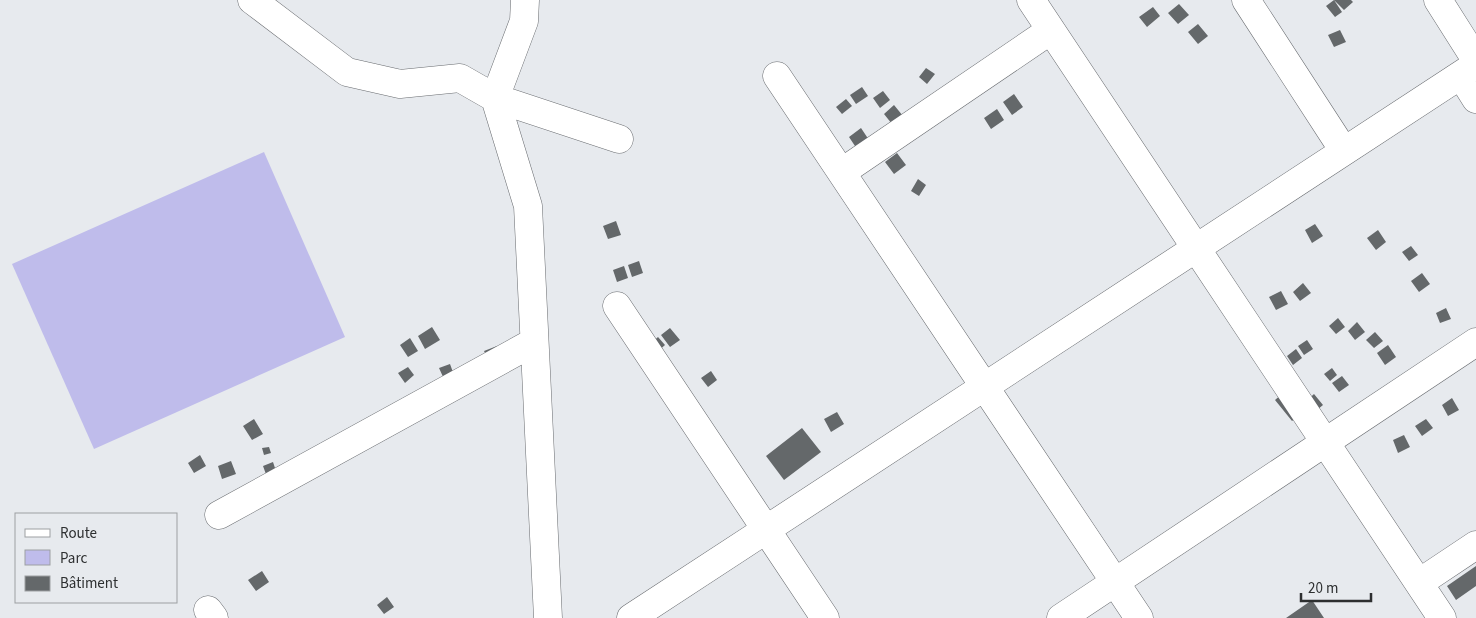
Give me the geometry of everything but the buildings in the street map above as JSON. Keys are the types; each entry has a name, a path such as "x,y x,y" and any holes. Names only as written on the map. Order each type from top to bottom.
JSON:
{"street":[{"path":"252,0 347,72 400,84 460,78 494,98 619,139"},
{"path":"525,0 524,21 494,98 528,206 543,615"},
{"path":"1031,0 1442,618"},
{"path":"1246,0 1344,151"},
{"path":"1438,0 1471,66 1476,99"},
{"path":"842,172 1051,30"},
{"path":"631,618 1471,66"},
{"path":"778,76 1139,618"},
{"path":"617,306 825,618"},
{"path":"219,515 534,342"},
{"path":"1061,618 1476,342"},
{"path":"1419,582 1476,544"}],"green space":[{"path":"264,152 345,337 94,449 12,264"}]}
